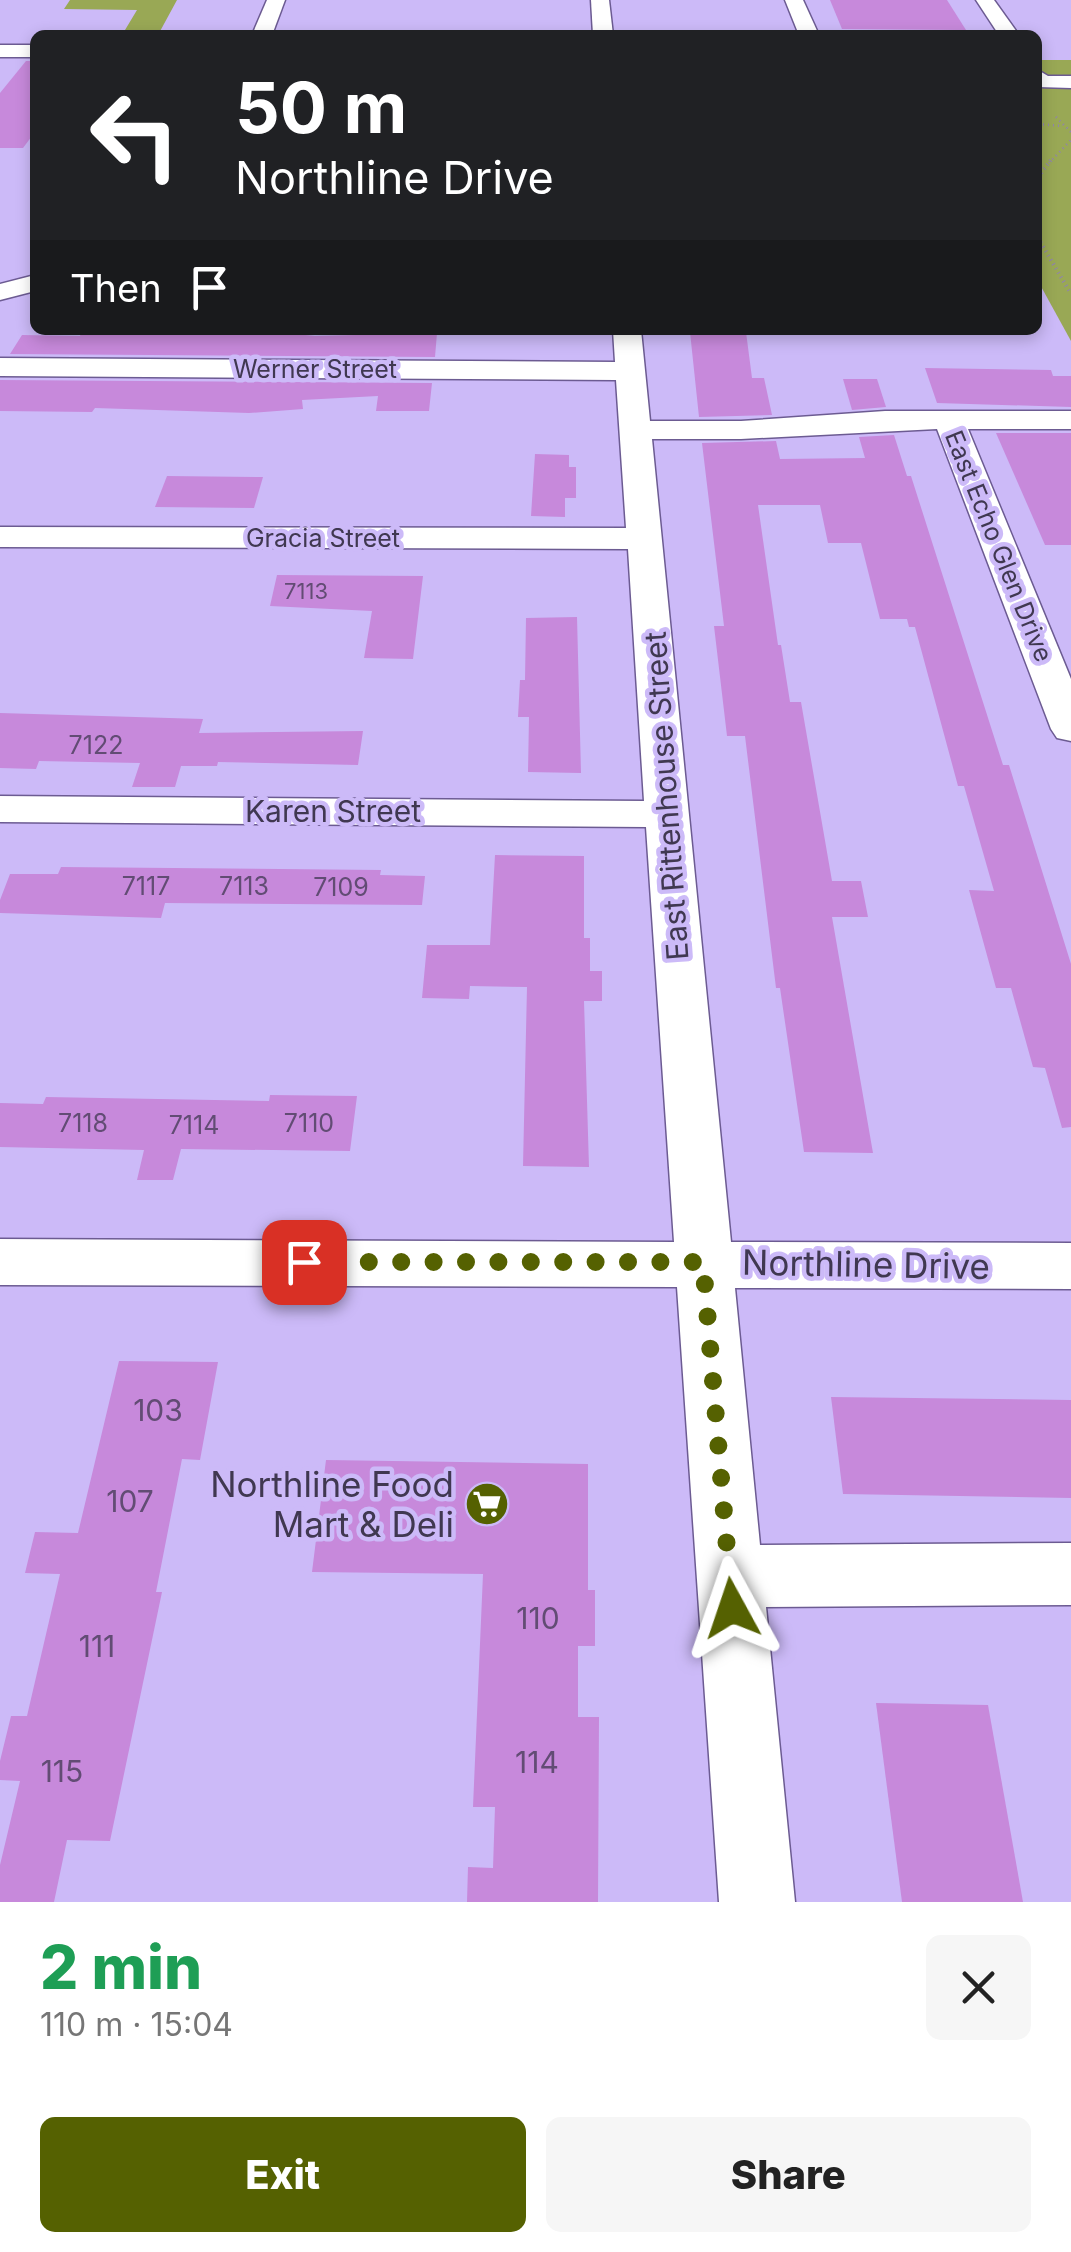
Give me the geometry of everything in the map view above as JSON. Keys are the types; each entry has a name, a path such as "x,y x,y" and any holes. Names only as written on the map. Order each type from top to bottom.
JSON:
{"street":[{"path":"264,30 276,0"},
{"path":"600,0 603,30"},
{"path":"794,0 807,30"},
{"path":"984,0 1005,30"},
{"path":"0,51 30,52"},
{"path":"1042,68 1071,68"},
{"path":"0,73 30,73"},
{"path":"1042,82 1071,82"},
{"path":"0,292 30,284"},
{"name":"East Rittenhouse Street","path":"627,335 757,1902"},
{"name":"Werner Street","path":"0,367 631,371"},
{"name":"East Echo Glen Drive","path":"949,420 1071,729"},
{"path":"638,430 1071,420"},
{"name":"Gracia Street","path":"0,537 646,539"},
{"name":"Karen Street","path":"0,809 666,814"},
{"name":"Northline Drive","path":"0,1262 1071,1266"},
{"path":"730,1576 1071,1574"}],"path":[{"path":"1056,117 1071,132"},
{"path":"1042,124 1062,126"},
{"path":"1042,173 1071,140"},
{"path":"1042,245 1071,294"}],"green space":[{"path":"70,0 177,0 161,30 125,30 137,10 64,9"},
{"path":"1042,60 1071,60 1071,341 1042,288"}],"building":[{"path":"830,0 947,0 966,30 842,29"},
{"path":"30,61 30,139 23,148 0,148 0,93"},
{"path":"22,335 437,335 435,357 10,354"},
{"path":"690,335 746,335 752,378 764,378 772,415 699,417"},
{"path":"925,368 1051,370 1053,376 1071,376 1071,407 937,403"},
{"path":"843,379 877,379 886,407 852,410"},
{"path":"0,380 432,383 429,411 376,411 378,396 302,400 303,409 249,413 95,408 92,412 0,411"},
{"path":"996,433 1071,433 1071,545 1045,545"},
{"path":"894,435 907,476 911,476 1003,765 1009,765 1071,964 1071,1127 1062,1128 1045,1068 1033,1067 1011,988 996,988 969,890 994,891 964,786 958,786 915,627 909,627 907,619 880,619 861,543 828,543 820,505 758,505 778,645 790,702 801,702 832,881 861,881 868,917 832,917 873,1153 804,1152 780,988 776,988 745,736 727,736 714,626 724,626 702,443 776,441 780,459 865,458 859,437"},
{"path":"535,454 569,455 569,467 576,467 576,498 565,498 565,517 531,516"},
{"path":"167,476 263,477 254,508 155,507"},
{"path":"277,575 423,576 413,659 364,658 372,611 270,606"},
{"path":"577,617 581,773 528,772 529,717 518,717 520,680 525,680 526,618"},
{"path":"0,713 203,719 199,733 363,731 358,765 218,762 217,766 181,766 175,787 132,787 140,763 39,761 36,769 0,768"},
{"path":"495,855 584,856 584,938 590,938 590,971 602,971 602,1001 584,1001 589,1167 523,1166 527,987 470,986 469,999 422,998 427,945 490,945"},
{"path":"61,867 381,870 380,875 425,876 422,905 165,903 161,918 0,913 0,900 10,874 58,874"},
{"path":"270,1095 357,1096 350,1151 181,1149 173,1180 137,1180 144,1150 0,1147 0,1103 43,1104 46,1097 269,1101"},
{"path":"119,1361 218,1362 200,1460 182,1459 156,1592 162,1592 110,1841 67,1840 54,1902 0,1902 0,1865 20,1781 0,1780 0,1761 11,1716 27,1716 60,1574 25,1573 35,1532 78,1533"},
{"path":"831,1397 1071,1400 1071,1498 843,1494"},
{"path":"326,1460 588,1464 588,1590 595,1590 595,1646 578,1646 578,1717 599,1717 598,1902 467,1902 468,1867 493,1868 495,1807 473,1807 483,1574 312,1572"},
{"path":"876,1703 988,1705 1023,1902 902,1902"}],"place":[{"name":"Northline Food Mart & Deli","path":"487,1504"}],"route":[{"path":"304,1262 703,1262 732,1608"}]}
